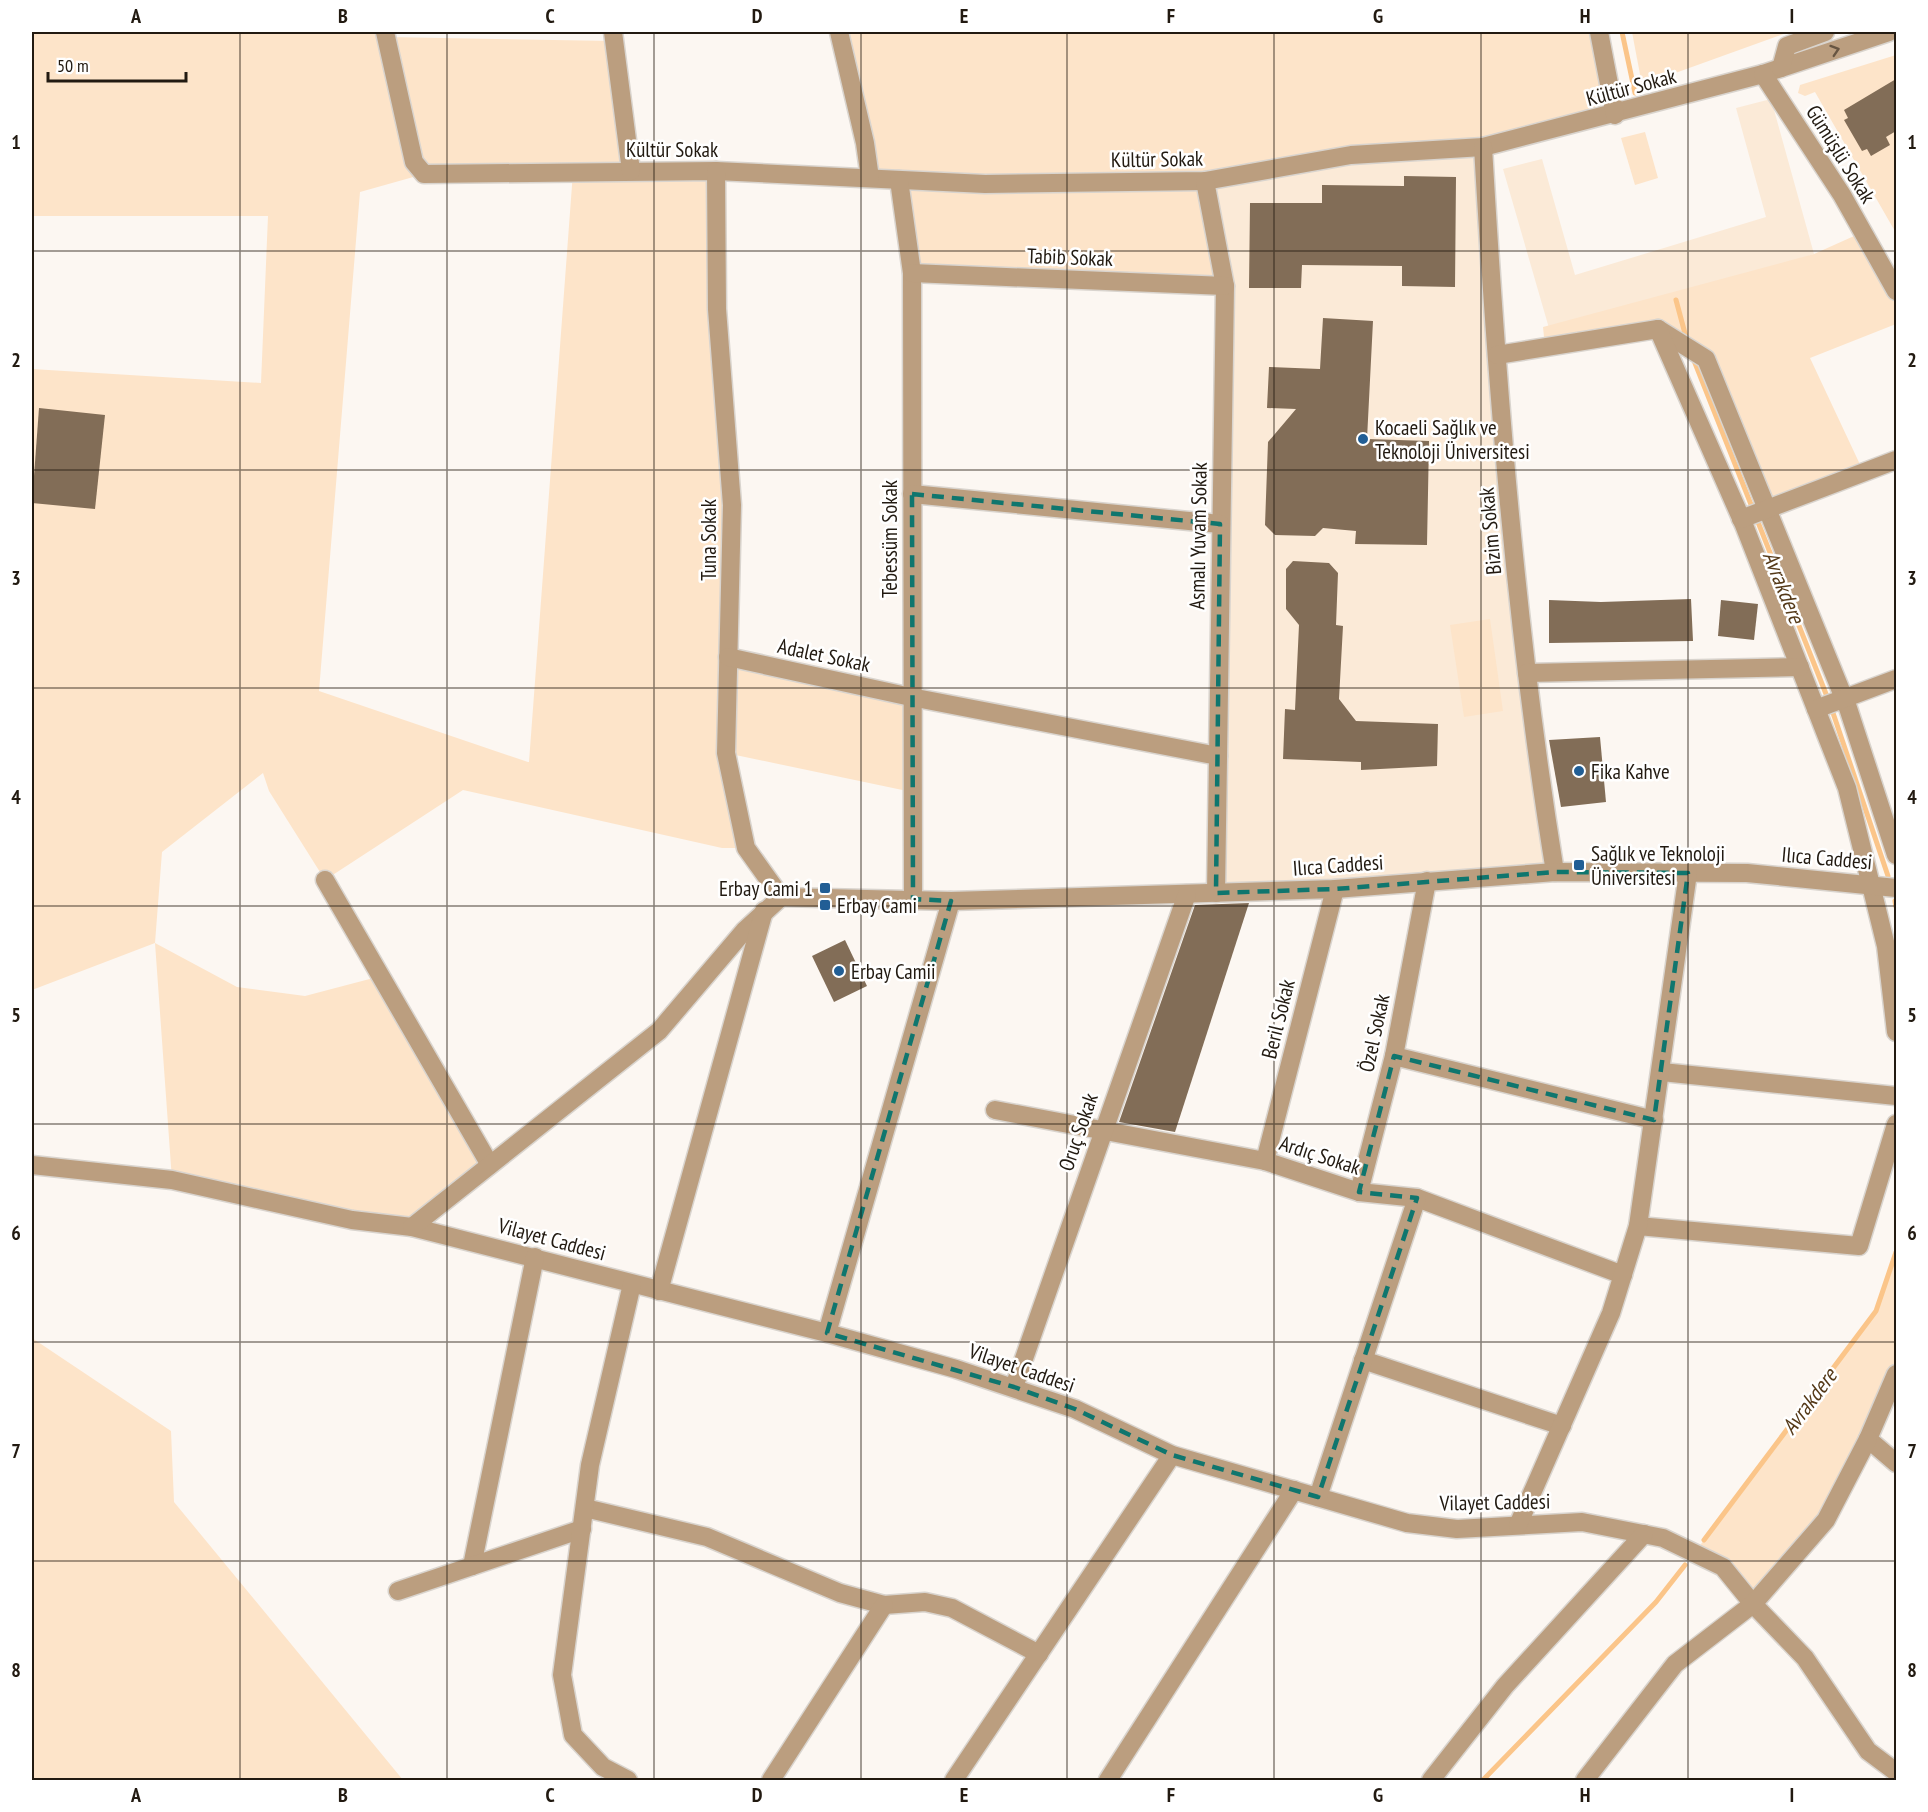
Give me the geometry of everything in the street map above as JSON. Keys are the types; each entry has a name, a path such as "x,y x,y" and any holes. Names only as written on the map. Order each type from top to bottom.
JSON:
{"street":[{"name":"Kültür Sokak","path":"385,32 414,162 424,174 716,171 984,184 1205,181 1352,155 1483,147 1615,115 1763,74 1889,32"},
{"path":"613,32 631,171"},
{"path":"839,32 865,143 870,178"},
{"path":"1599,32 1615,115"},
{"path":"1781,68 1787,46 1826,32"},
{"name":"Gümüşlü Sokak","path":"1763,74 1842,195 1896,291"},
{"name":"Bizim Sokak","path":"1483,147 1497,355 1527,673 1555,872"},
{"name":"Tuna Sokak","path":"716,171 717,309 732,505 726,753 746,848 781,897"},
{"name":"Tebessüm Sokak","path":"899,180 912,273 913,899"},
{"name":"Asmalı Yuvam Sokak","path":"1205,181 1225,286 1216,893"},
{"name":"Tabib Sokak","path":"912,273 1225,286"},
{"path":"1497,355 1658,329 1706,359 1845,699 1896,855"},
{"path":"1658,329 1742,519 1847,788 1873,885 1886,945 1896,1032"},
{"path":"1742,519 1896,460"},
{"path":"912,494 1220,524"},
{"name":"Adalet Sokak","path":"728,657 911,697 1218,756"},
{"path":"1527,673 1800,667"},
{"path":"1816,709 1896,679"},
{"name":"Ilıca Caddesi","path":"781,897 951,901 1335,890 1555,872 1747,873 1896,888"},
{"path":"1518,1525 1611,1314 1638,1226 1662,1072 1688,873"},
{"path":"325,880 490,1165"},
{"name":"Özel Sokak","path":"1359,1192 1394,1056 1427,881"},
{"name":"Beril Sokak","path":"1265,1161 1335,890"},
{"name":"Oruç Sokak","path":"1014,1387 1102,1130 1187,894"},
{"path":"412,1227 659,1030 765,910 781,897"},
{"path":"827,1333 951,901"},
{"path":"659,1291 765,910"},
{"path":"1394,1056 1654,1120"},
{"path":"1662,1072 1896,1096"},
{"name":"Ardıç Sokak","path":"995,1110 1265,1161 1359,1192 1417,1198 1623,1275"},
{"path":"1638,1226 1859,1246 1896,1124"},
{"name":"Vilayet Caddesi","path":"32,1165 172,1180 352,1220 412,1227 827,1333 1014,1387 1075,1409 1172,1455 1407,1523 1457,1529 1582,1522 1663,1538 1723,1567 1753,1604 1805,1658 1868,1751 1896,1772"},
{"path":"1318,1497 1417,1198"},
{"path":"472,1566 535,1257"},
{"path":"628,1780 603,1767 573,1735 562,1675 590,1465 632,1284"},
{"path":"1363,1360 1562,1426"},
{"path":"1585,1780 1676,1664 1753,1604 1826,1520 1868,1438 1896,1374"},
{"path":"1868,1438 1896,1463"},
{"path":"954,1780 1172,1455"},
{"path":"1108,1780 1294,1490"},
{"path":"585,1508 707,1537 840,1593 884,1605 925,1602 952,1608 1039,1654"},
{"path":"398,1591 582,1529"},
{"path":"1431,1780 1505,1686 1644,1534"},
{"path":"771,1780 884,1605"}],"highlighted area":[{"path":"912,494 1220,524 1216,893 1335,889 1555,872 1688,873 1654,1120 1394,1056 1359,1192 1417,1198 1318,1497 1172,1455 1075,1409 1014,1387 827,1333 951,901 913,899"}],"shaded area":[{"path":"32,32 385,32 387,37 614,41 631,171 716,171 728,657 911,697 912,792 726,753 746,848 722,848 463,790 325,880 269,791 263,773 162,852 155,943 32,990 32,369 261,383 268,216 32,216","holes":["573,172 529,762 319,691 360,192 424,174"]},
{"path":"839,32 1599,32 1615,115 1483,147 1205,181 1225,286 912,273 899,180 870,178"},
{"path":"1632,32 1789,32 1642,85"},
{"path":"1896,55 1896,233 1815,92 1805,96 1798,93 1800,85"},
{"path":"1771,99 1814,254 1553,342 1503,169 1542,159 1575,275 1766,217 1736,108"},
{"path":"1645,132 1658,178 1635,185 1621,138"},
{"name":"Kocaeli Sağlık ve Teknoloji Üniversitesi","path":"1483,147 1492,305 1555,872 1216,893 1225,286 1205,181"},
{"path":"1863,232 1896,291 1896,324 1810,358 1864,473 1769,509 1706,359 1658,329 1545,347 1543,327 1814,254"},
{"path":"1490,619 1503,711 1464,717 1450,625"},
{"path":"155,943 237,987 305,996 381,976 490,1165 412,1227 172,1180"},
{"path":"1896,1252 1896,1374 1826,1520 1753,1604 1695,1552 1876,1311"},
{"path":"32,1338 171,1431 174,1502 403,1780 32,1780"}],"building":[{"path":"1896,79 1896,131 1886,137 1890,145 1871,156 1867,149 1862,151 1844,120 1848,118 1844,110"},
{"path":"1404,176 1456,177 1455,287 1402,286 1402,266 1302,265 1301,288 1249,288 1250,203 1322,203 1322,185 1404,186"},
{"path":"1323,318 1373,321 1367,439 1429,441 1427,545 1355,544 1356,531 1323,528 1315,536 1275,535 1265,525 1268,442 1296,409 1267,408 1269,367 1320,369"},
{"path":"39,408 105,415 95,509 32,503"},
{"path":"1293,561 1329,563 1338,573 1336,625 1343,626 1339,699 1356,721 1438,724 1437,766 1361,770 1361,762 1283,759 1285,709 1295,710 1299,625 1286,609 1286,569"},
{"path":"1691,599 1693,641 1549,643 1549,600 1601,602"},
{"path":"1721,600 1758,604 1754,640 1718,636"},
{"name":"Fika Kahve","path":"1600,737 1606,802 1561,807 1549,740"},
{"path":"1249,903 1175,1132 1119,1122 1195,905"},
{"name":"Erbay Camii","path":"845,940 867,986 834,1002 812,956"}],"waterway":[{"name":"Avrakdere","path":"1622,32 1635,93"},
{"name":"Avrakdere","path":"1676,300 1687,341"},
{"name":"Avrakdere","path":"1693,358 1830,704 1888,876"},
{"name":"Avrakdere","path":"1895,901 1896,907"},
{"name":"Avrakdere","path":"1704,1540 1876,1311 1896,1252"},
{"name":"Avrakdere","path":"1483,1780 1656,1602 1685,1565"}],"place":[{"name":"Kocaeli Sağlık ve Teknoloji Üniversitesi","path":"1363,439"},
{"name":"Fika Kahve","path":"1579,771"},
{"name":"Sağlık ve Teknoloji Üniversitesi","path":"1579,865"},
{"name":"Erbay Cami 1","path":"825,888"},
{"name":"Erbay Cami","path":"825,905"},
{"name":"Erbay Camii","path":"839,971"}]}
